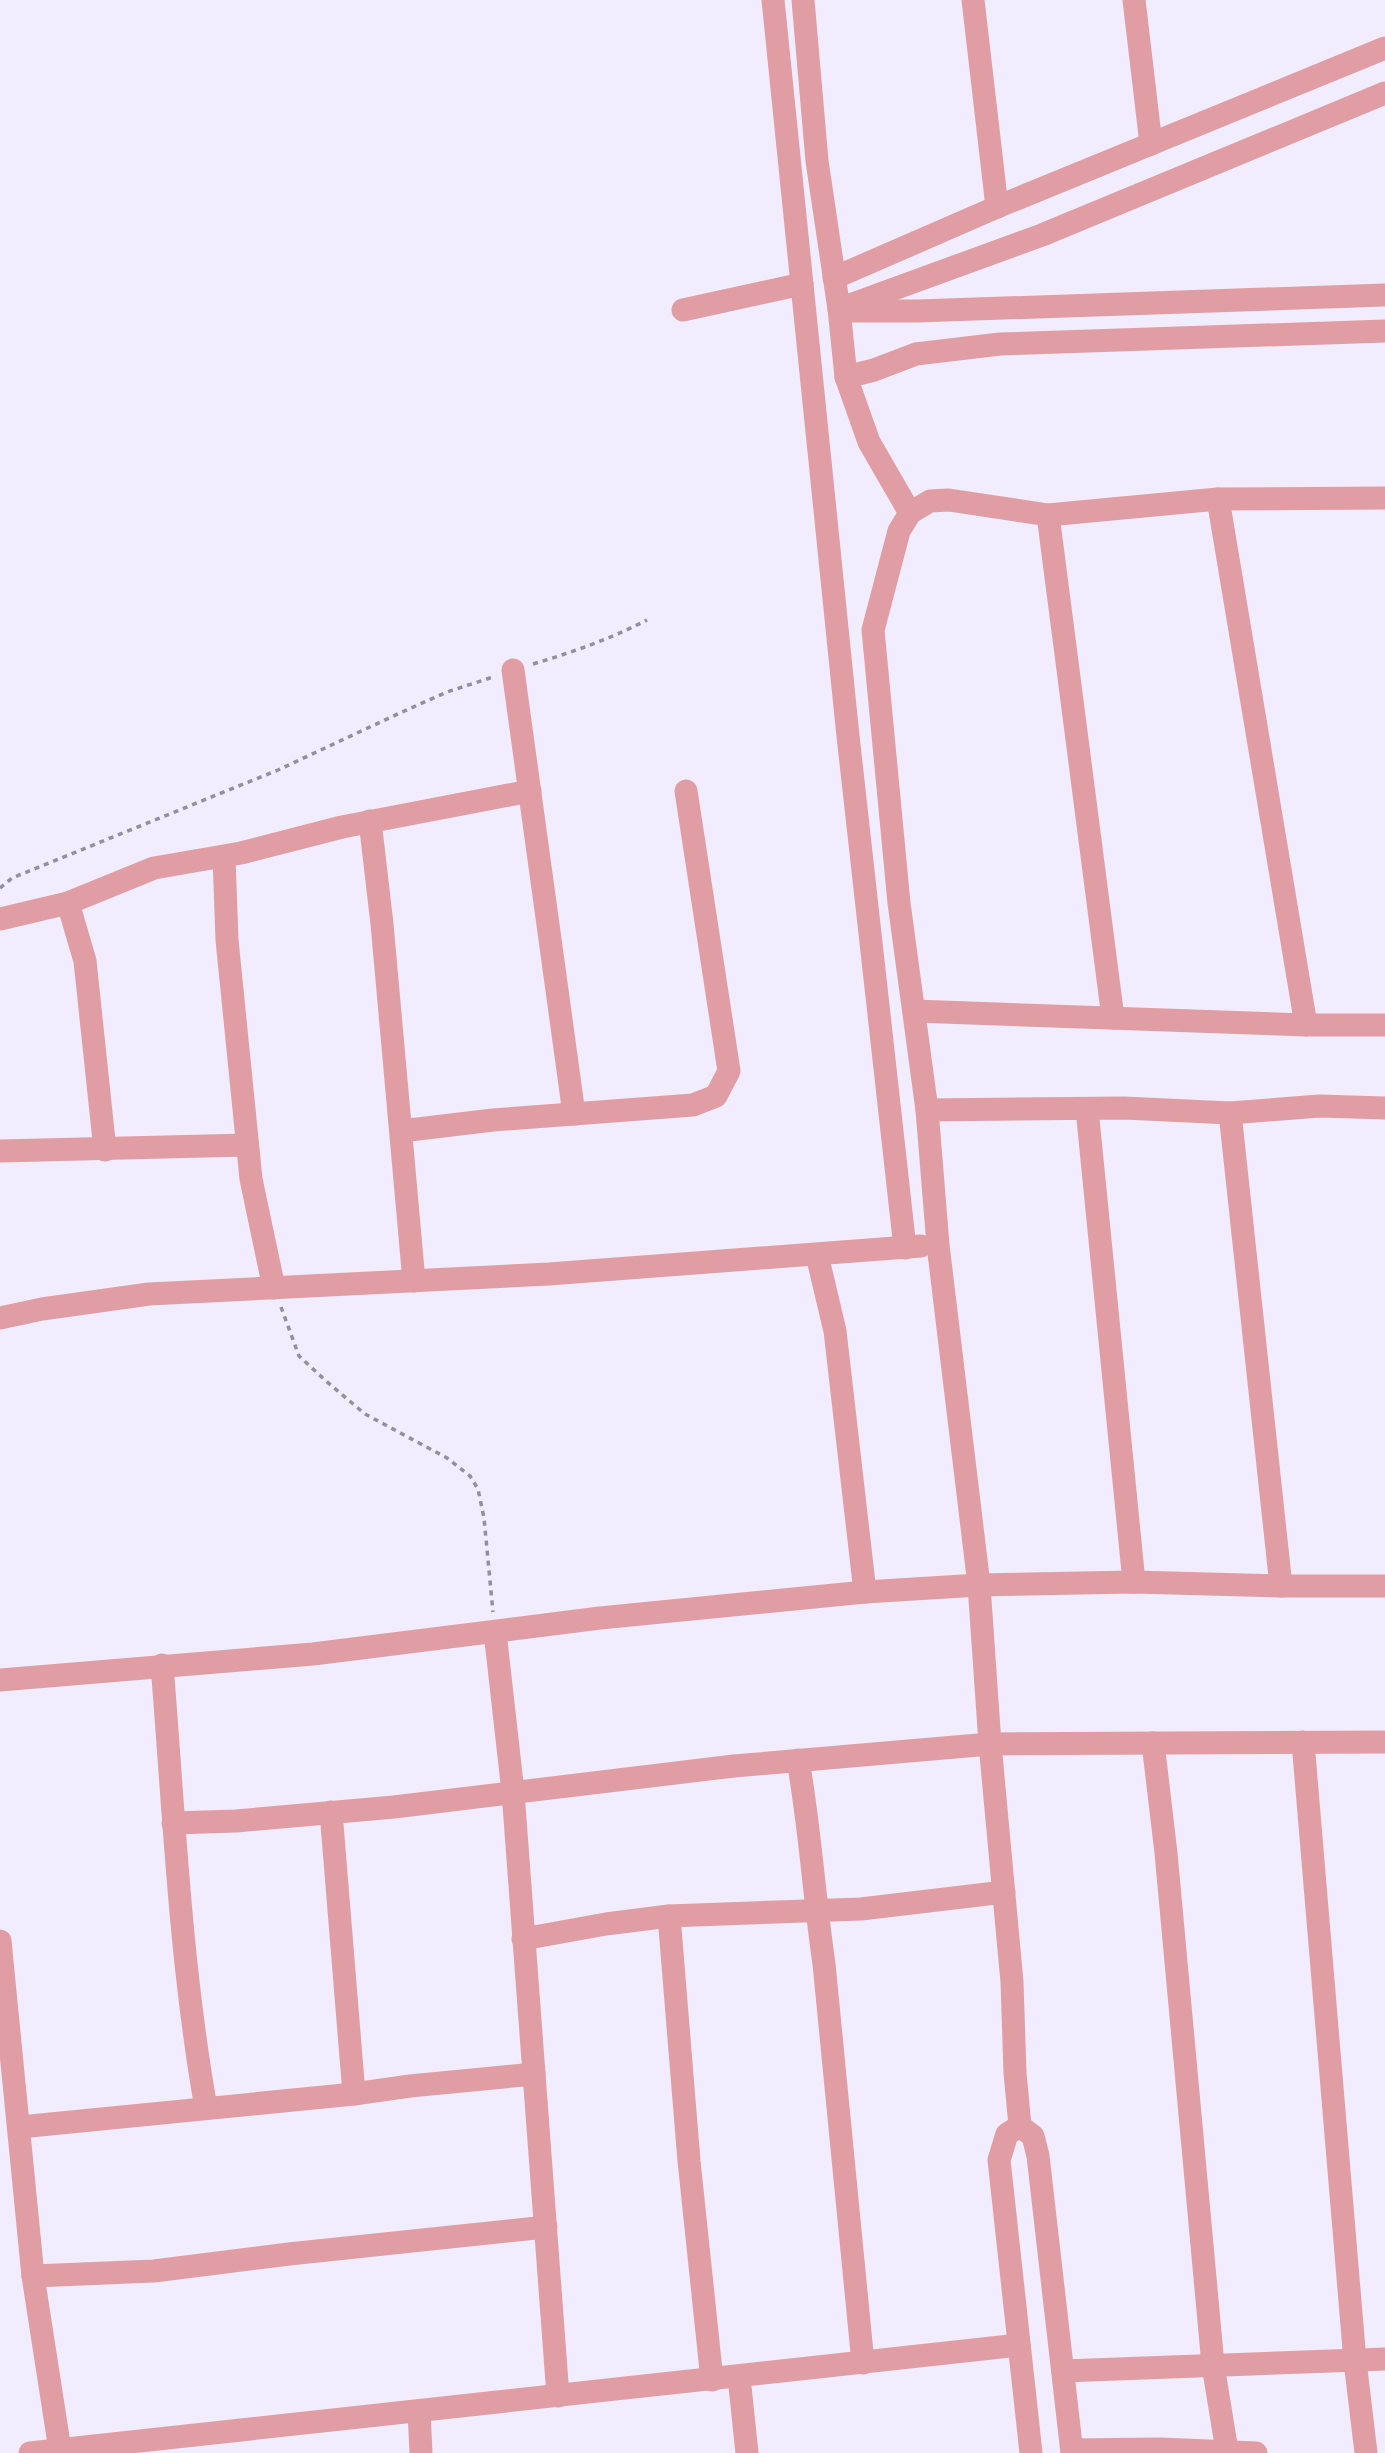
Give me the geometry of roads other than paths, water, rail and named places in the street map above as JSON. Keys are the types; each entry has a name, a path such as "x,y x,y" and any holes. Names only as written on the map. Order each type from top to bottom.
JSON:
{"street":[{"path":"773,0 905,1248"},
{"path":"803,0 817,162 839,309 846,377 869,442 910,513"},
{"path":"973,0 998,207"},
{"path":"1133,0 1151,144"},
{"path":"834,278 998,207 1385,48"},
{"path":"839,309 1042,235 1385,93"},
{"path":"682,310 802,284"},
{"path":"839,309 860,312 918,311 1385,295"},
{"path":"1326,297 1327,333"},
{"path":"846,377 916,354 1000,344 1385,331"},
{"path":"1256,2453 1123,2449 1072,2452 1038,2156 1033,2136 1020,2126 1012,1982 990,1744 979,1585 938,1245 927,1110 899,903 873,630 899,531 910,513 930,501 949,500 1048,515 1218,499 1385,498"},
{"path":"1218,499 1306,1025"},
{"path":"1048,515 1113,1018"},
{"path":"838,634 873,630"},
{"path":"513,670 573,1114"},
{"path":"0,919 68,903 154,868 224,857 370,821 530,791"},
{"path":"401,1131 693,1105 716,1096 729,1071 686,791"},
{"path":"370,821 380,902 414,1281"},
{"path":"224,857 227,940 247,1145 257,1213 274,1288"},
{"path":"68,903 85,961 105,1150"},
{"path":"915,1011 1306,1025 1385,1025"},
{"path":"927,1110 1124,1108 1230,1113 1319,1106 1385,1108"},
{"path":"1087,1109 1134,1582"},
{"path":"1230,1113 1281,1586"},
{"path":"0,1152 247,1145"},
{"path":"0,1318 42,1309 149,1294 549,1274 938,1245"},
{"path":"817,1255 835,1331 865,1592"},
{"path":"0,1680 313,1654 600,1618 865,1592 979,1585 1134,1582 1385,1586"},
{"path":"495,1632 513,1792 558,2396"},
{"path":"162,1665 185,1955 196,2053 206,2108"},
{"path":"1303,1742 1366,2453"},
{"path":"173,1823 236,1821 331,1812 798,1760 990,1744 1385,1742"},
{"path":"1153,1743 1166,1853 1213,2365 1227,2451"},
{"path":"798,1760 808,1821 824,1965 863,2363"},
{"path":"331,1812 355,2094"},
{"path":"523,1939 669,1916 861,1909 1004,1892"},
{"path":"669,1916 712,2379"},
{"path":"0,1941 2,1987 20,2127 33,2276 60,2450"},
{"path":"20,2127 534,2074"},
{"path":"1020,2126 1007,2134 999,2160 1031,2453"},
{"path":"33,2276 154,2271 546,2227"},
{"path":"30,2453 242,2442 419,2411 1019,2345"},
{"path":"1063,2371 1385,2359"},
{"path":"739,2376 747,2453"},
{"path":"419,2411 421,2453"}]}
